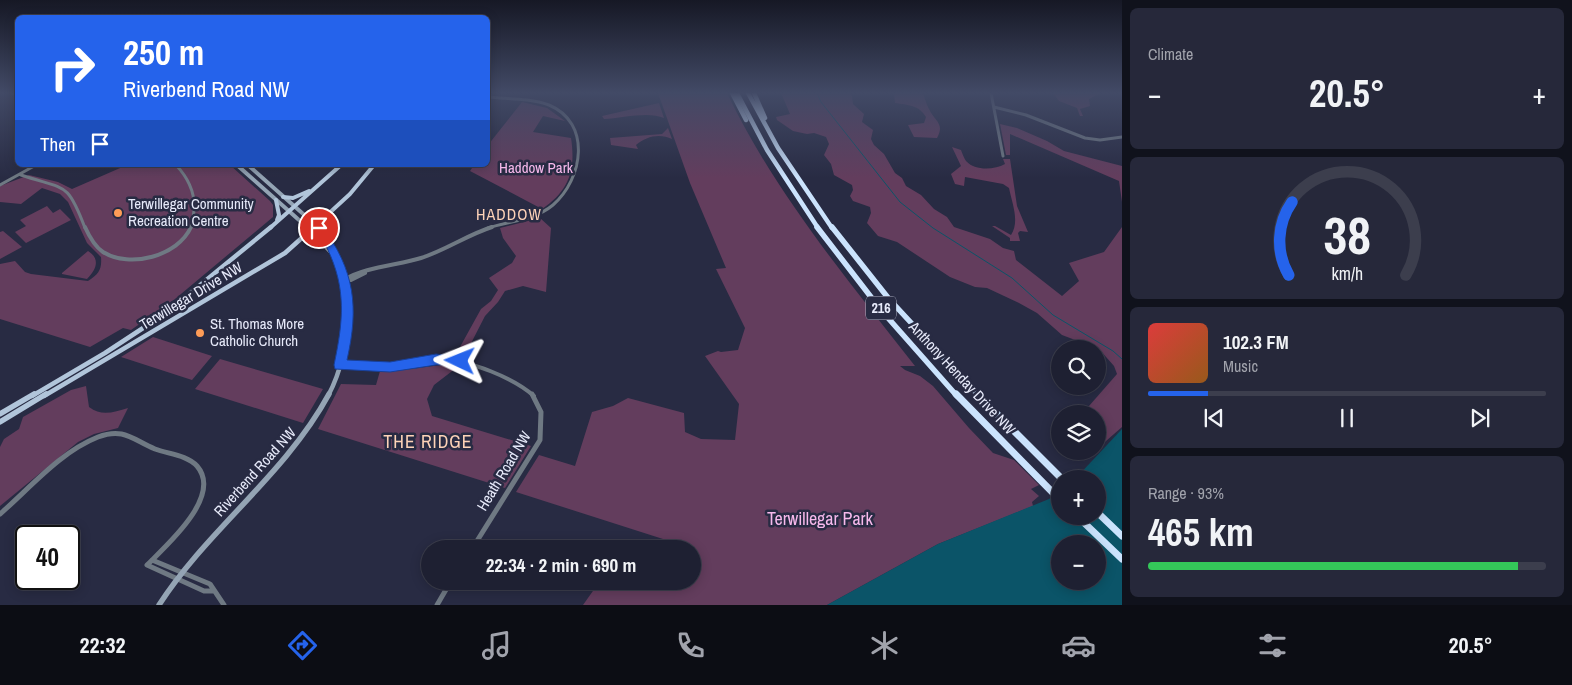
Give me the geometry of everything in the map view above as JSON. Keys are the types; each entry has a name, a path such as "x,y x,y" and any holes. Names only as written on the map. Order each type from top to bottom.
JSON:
{"highway":[{"path":"747,121 760,145 772,160"},
{"name":"Anthony Henday Drive NW","path":"752,121 772,160 829,244 874,300 940,376 1051,491"},
{"name":"Anthony Henday Drive NW","path":"763,121 813,200 864,268 951,367 1053,470"},
{"path":"766,121 774,141"},
{"path":"1106,521 1122,536"},
{"path":"1086,525 1122,560"}],"main road":[{"name":"Riverbend Road NW","path":"239,167 311,231 334,255"},
{"name":"Riverbend Road NW","path":"159,605 195,555 266,482 298,444 318,414 333,384 340,365 348,330 348,304 344,280 326,237 250,167"},
{"name":"Terwillegar Drive NW","path":"0,414 111,349 166,313 195,291 338,167"},
{"name":"Terwillegar Drive NW","path":"0,422 286,253 357,187 372,167"},
{"path":"283,197 293,198 315,188"},
{"path":"276,200 279,217 276,222"}],"street":[{"path":"344,280 351,280 430,255 483,229 535,216 554,205 565,194 577,171 579,160 575,131 571,121"},
{"path":"996,121 1003,156"},
{"path":"1042,121 1085,138 1106,140 1122,137"},
{"path":"0,184 21,175 33,167"},
{"path":"21,175 58,186 69,193 75,202 79,217 91,240 100,250 116,257 138,259 155,255 171,248 182,240 191,228 194,191 186,175 178,167"},
{"name":"Heath Road NW","path":"340,365 390,367 436,360 460,361 474,365 517,385 534,396 544,420 540,440 478,540"},
{"path":"0,514 80,446 107,435 129,434 156,450 191,462 203,475 204,487 198,506 146,565 204,591 214,591"},
{"path":"152,560 210,584 224,605"},
{"path":"437,605 446,590"}],"green space":[{"name":"Haddow Park","path":"507,121 540,121 533,132 571,138 571,170 559,195 542,209 470,171 473,167 490,167 490,142"},
{"name":"Terwillegar Park","path":"668,121 741,121 767,166 838,268 915,366 900,366 920,376 933,386 993,453 1014,460 1039,485 1031,489 1039,496 1032,502 1033,506 938,544 827,605 583,605 594,590 701,590 701,540 662,540 516,492 539,455 575,466 592,412 613,406 628,398 684,413 685,432 701,439 735,440 739,404 705,356 718,351 738,350 745,328 716,269 726,268 690,183"},
{"path":"779,121 862,121 873,130 871,139 874,145 884,154 895,173 902,178 906,186 921,195 934,209 947,217 954,227 990,239 1003,248 1014,251 1016,260 1062,296 1079,281 1069,263 1104,252 1122,227 1122,427 1106,441 1106,405 1090,405 1099,395 1106,395 1106,387 1117,374 1114,366 1106,357 1106,340 1075,340 1062,335 1037,313 1019,303 987,288 975,287 950,277 897,242 878,236 867,223 871,213 870,207 853,201 850,196 853,190 852,185 834,175 831,164 824,155 829,144 826,137 814,133 807,134 793,131"},
{"path":"925,121 937,121 940,126 937,138 914,137 908,125 924,123"},
{"path":"1000,124 1017,128 1047,141 1064,151 1122,166 1122,202 1119,181 1010,134 1010,155 1006,155"},
{"path":"668,128 672,139 663,136 649,138 636,145 638,149 611,145 610,138 662,134"},
{"path":"952,147 961,150 966,161 974,167 996,167 1005,164 1003,159 1010,159 1017,206 1028,232 1020,231 1018,233 1020,241 1010,241 1010,238 992,226 1011,235 1014,230 1015,218 1009,188 1003,184 965,177 964,186 955,184 951,174 961,166"},
{"path":"122,167 232,167 270,201 273,205 273,217 175,299 131,330 123,328 90,347 0,319 0,264 15,261 25,272 31,274 88,281 99,271 101,257 87,243 68,202 60,194 42,188 21,204 0,202 0,186 29,175 58,182 72,189"},
{"path":"47,206 53,213 60,209 71,220 26,243 15,232 26,226 20,220"},
{"path":"540,218 551,228 546,292 523,286 505,291 485,316 464,357 455,356 481,309 491,301 498,290 489,278 512,263 516,256 503,238 500,228"},
{"path":"3,231 22,247 0,259 0,232"},
{"path":"88,251 95,257 96,265 87,279 62,274 62,273"},
{"path":"153,337 212,356 192,380 121,357"},
{"path":"220,359 323,389 303,423 195,389"},
{"path":"448,364 460,365 434,385 427,399 432,416 531,446 505,488 318,429 341,384 376,385 380,371 396,371"},
{"path":"86,386 89,407 94,410 108,413 128,408 118,428 94,434 78,442 0,506 0,447 4,439 19,429 23,417 71,390"}],"water":[{"path":"1122,429 1122,605 827,605 938,544 1051,498 1051,525 1106,525 1106,470 1083,470 1093,460 1106,460 1106,446"}],"waterway":[{"path":"836,121 900,202 933,228 1012,278 1053,315 1113,351 1122,359"}],"place":[{"name":"Terwillegar Community Recreation Centre","path":"118,213"},
{"name":"St. Thomas More Catholic Church","path":"200,333"}],"district":[{"name":"HADDOW","path":"509,214"},
{"name":"THE RIDGE","path":"428,442"}],"route":[{"path":"319,228 331,246 338,262 347,293 348,330 340,365 396,367 436,360 460,361"}]}
